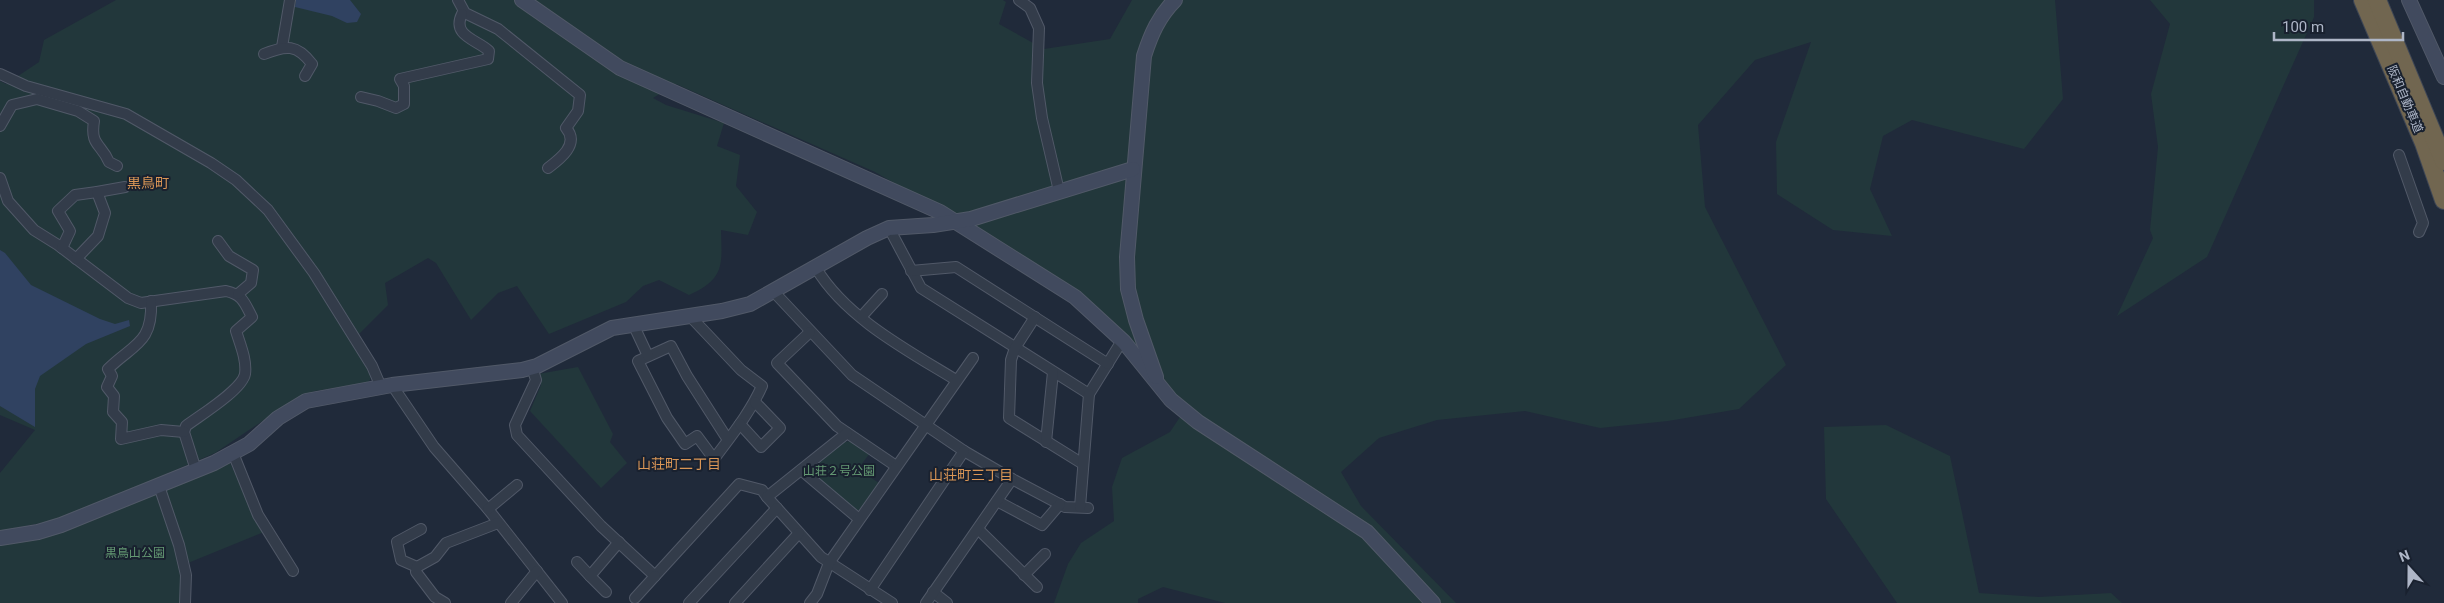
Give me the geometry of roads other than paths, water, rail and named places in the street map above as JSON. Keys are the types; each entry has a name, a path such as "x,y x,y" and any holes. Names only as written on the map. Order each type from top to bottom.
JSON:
{"highway":[{"name":"阪和自動車道","path":"2363,0 2424,143 2444,200"},
{"name":"阪和自動車道","path":"2377,0 2444,161"}],"street":[{"path":"282,47 290,0"},
{"path":"458,0 465,13 498,29 580,95 578,111 566,128 570,132 571,145 560,159 548,168"},
{"path":"522,0 620,68 928,206 958,222 1076,297 1124,342 1171,400 1198,422 1367,532 1433,603"},
{"path":"1019,0 1030,8 1039,28 1037,83 1042,118 1059,191"},
{"path":"1156,380 1128,289 1127,257 1144,56 1155,26 1163,12 1176,0"},
{"path":"2409,0 2444,77"},
{"path":"361,98 378,101 396,108 404,104 404,86 400,79 488,59 489,51 482,44 467,39 462,32 460,18 462,14"},
{"path":"264,54 282,47 303,52 312,64 306,76"},
{"path":"0,74 26,86 126,114 210,163 257,198 314,273 372,366 387,386 434,447 488,509 562,603"},
{"path":"0,126 12,104 37,99 69,108 94,121 92,135 98,148 106,155 109,162 117,166"},
{"path":"2400,155 2423,223 2419,232"},
{"path":"0,538 38,532 62,525 196,470 249,444 278,418 306,401 387,386 522,370 532,367 612,328 750,304 866,238 889,228 958,222 1133,169"},
{"path":"0,178 5,195 34,230 62,248 128,298 141,303 226,291 238,294 252,317 236,331 244,357 245,375 237,386 186,426 184,432 196,470"},
{"path":"62,248 70,231 58,211 75,195 125,187"},
{"path":"76,259 98,236 105,213 97,192"},
{"path":"889,228 920,288 1089,394"},
{"path":"218,241 229,256 253,270 251,283 238,294"},
{"path":"911,271 956,267 1108,364"},
{"path":"816,268 830,290 881,334 956,380"},
{"path":"774,292 852,375 964,451 1065,507 1084,508 1083,464 1089,394 1120,344 1124,342"},
{"path":"862,316 882,294"},
{"path":"152,301 152,320 145,336 130,352 117,360 108,369 112,376 108,387 114,396 113,412 122,422 121,439 161,430 184,432"},
{"path":"689,315 741,370 762,386 740,424 714,459 697,436 685,444 667,418 638,361 671,346 687,376 728,440"},
{"path":"1035,317 1015,348 1011,360 1009,418 1083,464"},
{"path":"634,324 648,356"},
{"path":"810,332 777,363 837,426 896,466"},
{"path":"810,603 817,594 829,564 972,358"},
{"path":"532,367 536,380 513,418 517,435 619,542 655,576"},
{"path":"1046,442 1053,372"},
{"path":"740,424 761,447 780,428 754,402"},
{"path":"767,497 848,433"},
{"path":"870,590 964,451"},
{"path":"233,453 258,515 292,571"},
{"path":"801,470 859,520"},
{"path":"926,603 1012,479"},
{"path":"635,598 655,576 668,554 712,506 739,484 762,490 829,564 892,603"},
{"path":"488,509 517,485"},
{"path":"159,486 180,545 186,576 185,603"},
{"path":"997,501 1042,525 1060,504"},
{"path":"689,603 777,508"},
{"path":"417,567 435,557 446,543 498,523"},
{"path":"417,567 401,560 394,539 421,529"},
{"path":"978,529 1037,587"},
{"path":"735,603 799,533"},
{"path":"590,576 619,542"},
{"path":"1024,574 1045,554"},
{"path":"577,562 606,592"},
{"path":"417,567 416,572 432,600 445,603"},
{"path":"511,603 537,571"},
{"path":"933,592 947,603"}],"water":[{"path":"296,0 350,0 361,14 357,22 347,23 332,16 295,7"},
{"path":"0,250 5,253 31,285 100,319 115,324 129,320 130,326 86,344 40,376 35,389 35,427 0,406"}],"district":[{"name":"黒鳥町","path":"148,183"},
{"name":"山荘町二丁目","path":"679,464"},
{"name":"山荘町三丁目","path":"971,475"}],"park label":[{"name":"山荘２号公園","path":"839,471"},
{"name":"黒鳥山公園","path":"135,553"}]}
